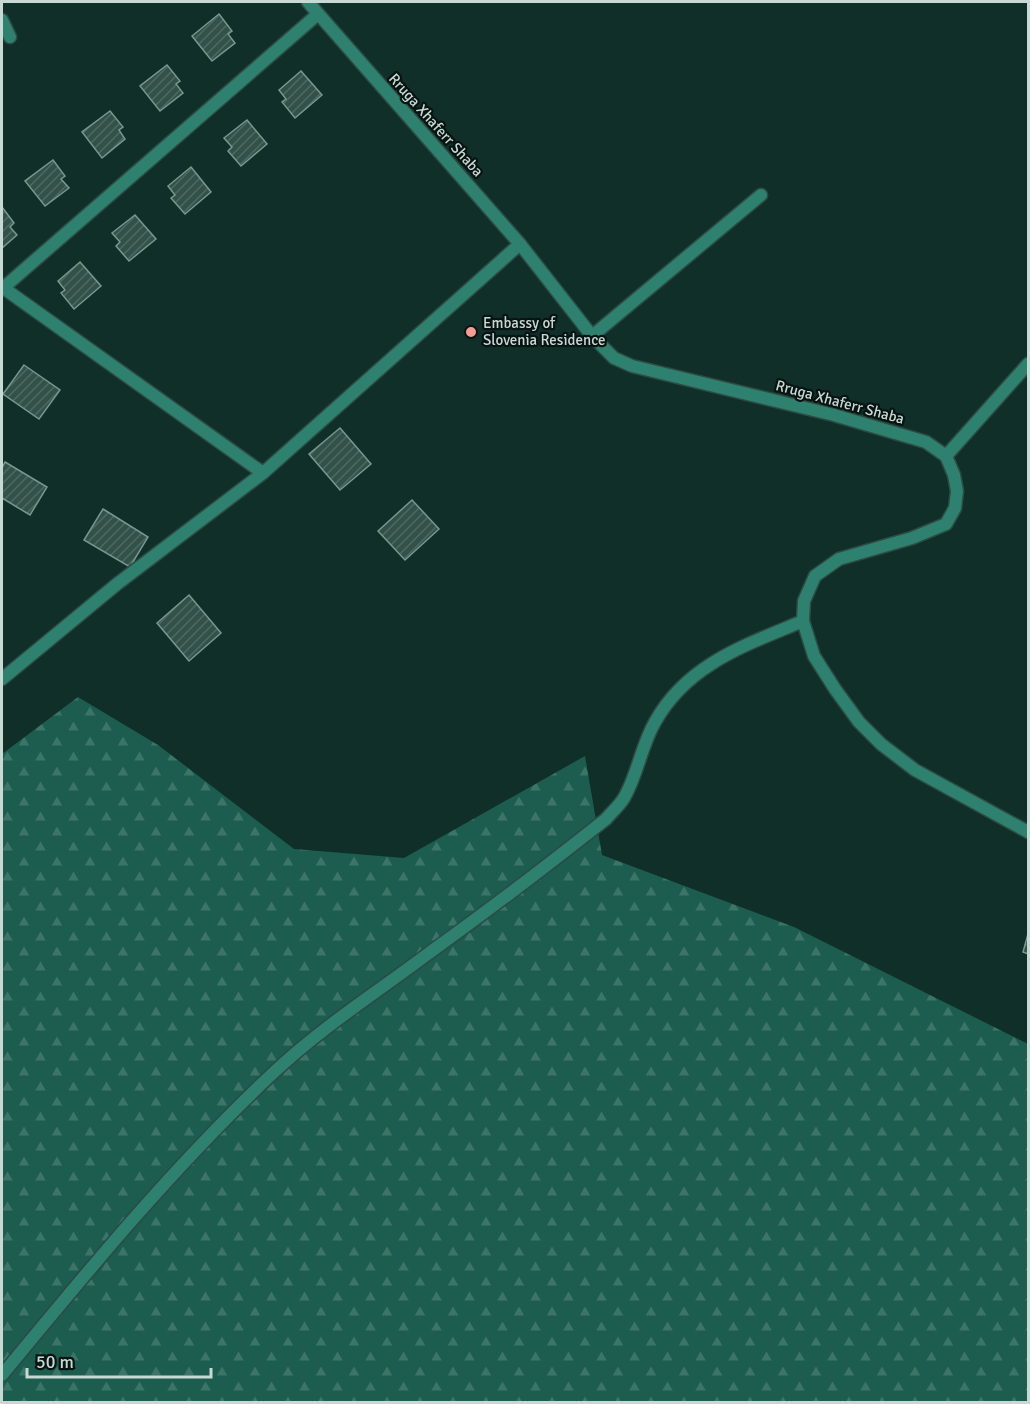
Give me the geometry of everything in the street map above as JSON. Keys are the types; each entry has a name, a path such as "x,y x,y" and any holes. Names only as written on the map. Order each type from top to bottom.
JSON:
{"street":[{"name":"Rruga Xhaferr Shaba","path":"308,2 520,244 592,336 614,358 632,366 834,415 926,442 946,456"},
{"path":"263,473 2,287 318,14"},
{"path":"2,20 10,37"},
{"path":"592,336 760,195"},
{"path":"2,679 117,584 263,473 520,244"},
{"path":"1029,364 946,456 954,475 957,492 955,508 946,524 912,538 839,559 815,576 804,601 803,621 814,656 859,722 881,744 915,770 1029,832"},
{"path":"2,1375 104,1252 195,1152 272,1074 363,999 429,954 606,819 623,799 655,721 666,704 688,679 719,657 803,621"}],"green space":[{"path":"78,697 158,745 294,849 404,858 585,756 602,855 794,927 1028,1044 1028,1402 2,1402 2,754"}],"building":[{"path":"219,14 232,31 228,34 235,43 212,61 192,36"},
{"path":"167,65 180,81 176,84 183,93 160,111 140,86"},
{"path":"301,71 322,95 295,118 282,102 286,99 279,90"},
{"path":"110,111 123,127 119,130 125,139 102,158 82,132"},
{"path":"247,120 267,144 241,166 228,151 232,147 224,138"},
{"path":"53,160 65,176 61,179 69,188 45,206 25,181"},
{"path":"191,167 211,192 185,214 171,198 175,195 168,186"},
{"path":"2,207 14,223 10,227 17,235 2,248"},
{"path":"135,215 156,239 129,261 116,246 120,242 112,233"},
{"path":"80,262 101,286 74,309 61,293 65,290 58,281"},
{"path":"24,365 60,390 39,419 3,394"},
{"path":"340,428 371,464 340,490 309,454"},
{"path":"5,462 47,487 30,515 2,498 2,468"},
{"path":"412,500 439,529 405,560 378,531"},
{"path":"103,509 148,537 130,567 84,540"},
{"path":"189,595 221,633 189,661 157,623"},
{"path":"1028,934 1028,954 1023,952"}],"place":[{"name":"Embassy of Slovenia Residence","path":"471,332"}]}
